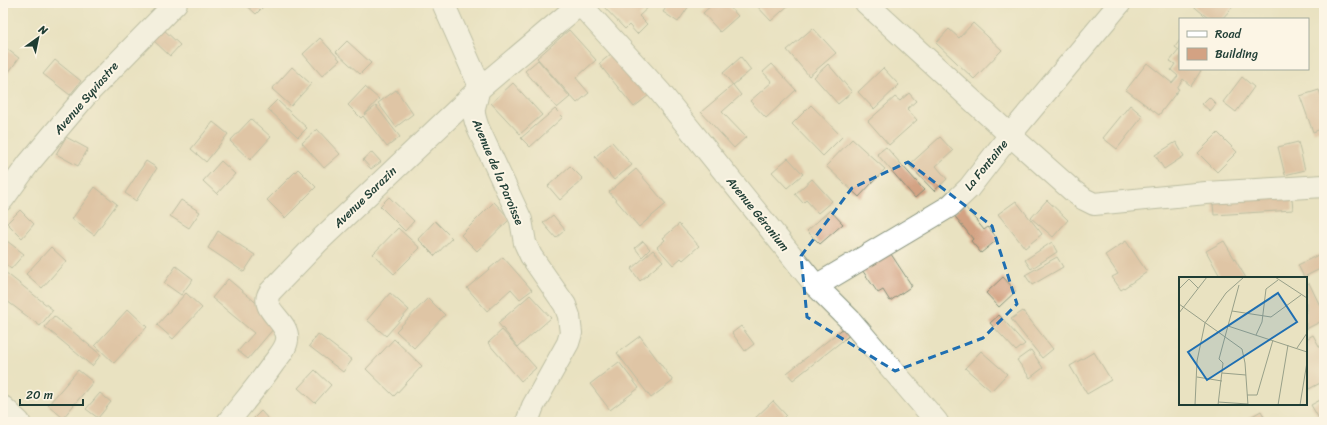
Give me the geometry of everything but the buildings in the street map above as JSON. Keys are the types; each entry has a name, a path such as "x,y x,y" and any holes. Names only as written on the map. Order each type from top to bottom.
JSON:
{"street":[{"name":"Avenue Syviastre","path":"3,199 29,163 88,93 176,3"},
{"path":"444,3 478,82 479,89"},
{"name":"Avenue Sarazin","path":"228,422 268,371 286,343 286,332 267,304 267,298 270,292 319,241 479,89 580,3"},
{"name":"Avenue Géranium","path":"580,3 660,92 816,286 850,320 937,422"},
{"path":"866,3 1073,191 1094,204 1206,193 1324,186"},
{"name":"La Fontaine","path":"816,286 950,206 969,188 1010,135 1120,3"},
{"name":"Avenue de la Paroisse","path":"479,89 473,109 475,119 521,220 525,243 531,256 565,305 569,316 571,333 568,343 527,422"},
{"path":"3,407 19,422"}],"highlighted area":[{"path":"908,162 992,226 1017,304 983,338 895,371 807,317 801,256 852,188"}]}
